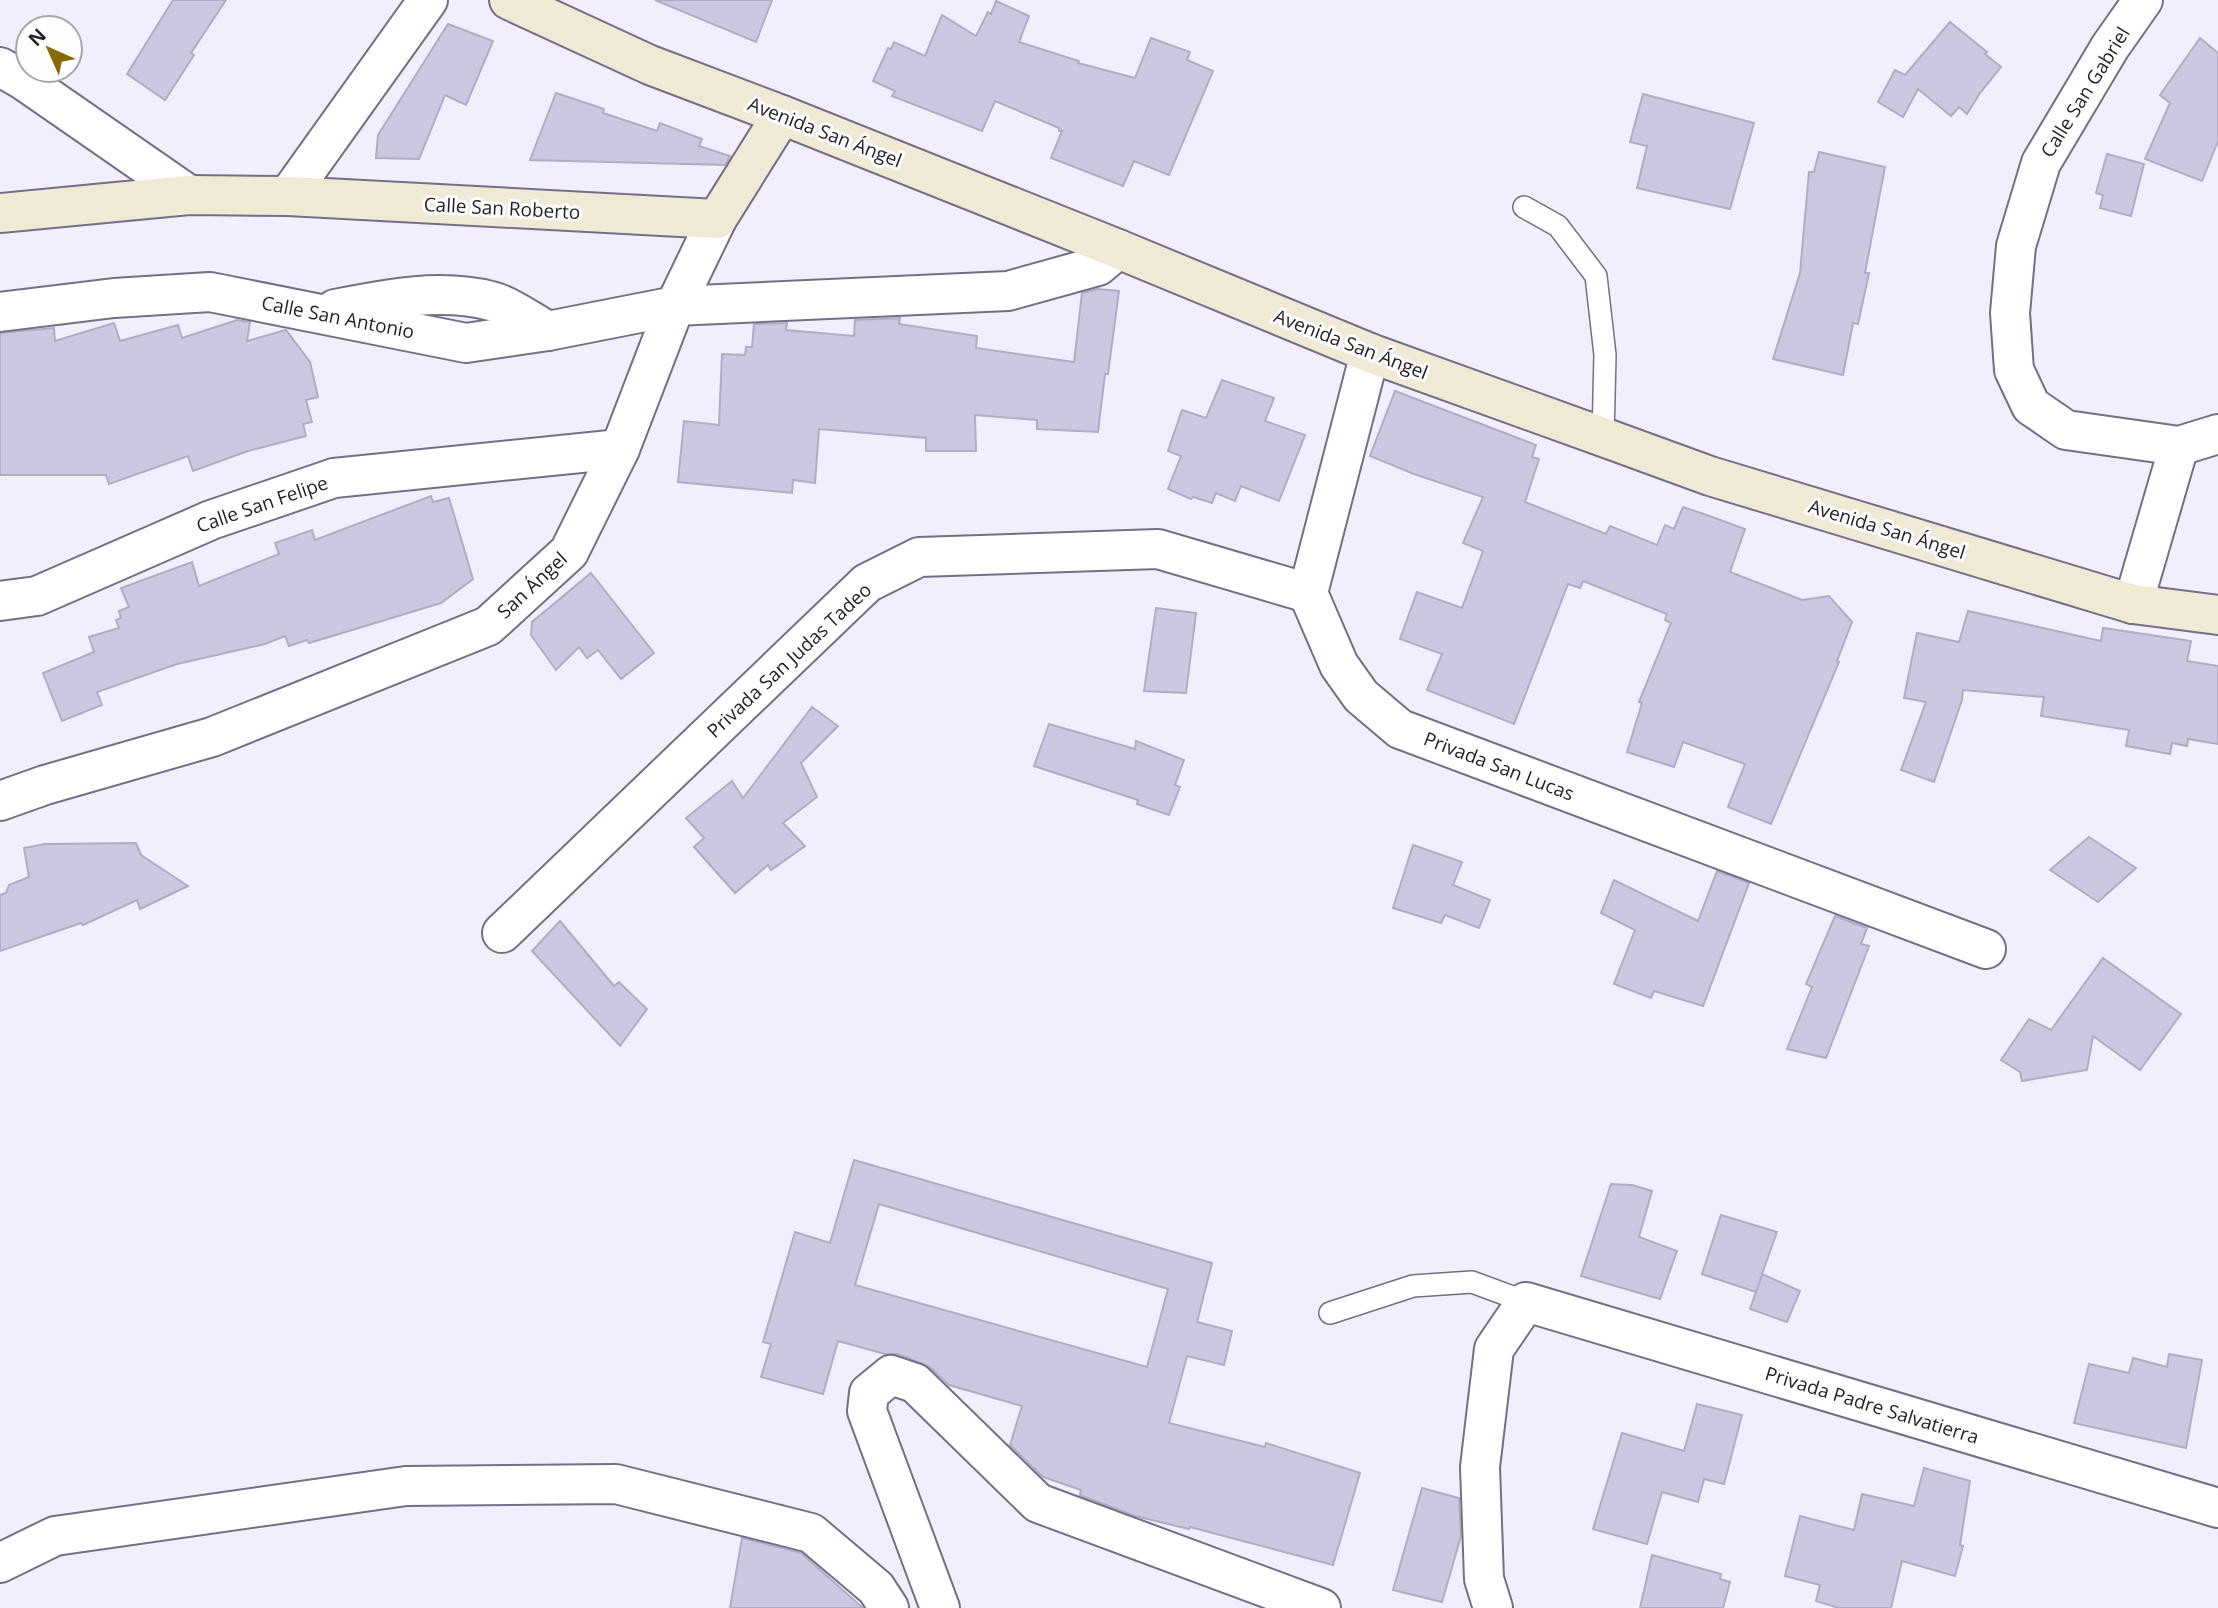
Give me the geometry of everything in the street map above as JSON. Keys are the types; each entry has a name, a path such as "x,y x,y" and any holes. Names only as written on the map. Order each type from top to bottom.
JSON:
{"main road":[{"name":"Avenida San Ángel","path":"509,0 650,65 1118,249 1370,353 1603,437 1710,475 2133,604 2218,615"},
{"name":"San Ángel","path":"717,219 782,115"},
{"name":"Calle San Roberto","path":"0,213 189,195 288,196 717,219"}],"street":[{"path":"288,196 428,0"},
{"name":"Calle San Gabriel","path":"2143,0 2110,47 2041,163 2017,246 2010,313 2014,370 2031,406 2066,430 2179,446"},
{"path":"0,67 23,80 189,195"},
{"name":"San Ángel","path":"0,801 45,785 212,737 488,626 569,552 620,449 675,306 717,219"},
{"name":"Calle San Antonio","path":"0,312 114,298 210,292 466,343 548,331 675,306 1008,291 1098,266 1118,249"},
{"path":"1308,593 1370,353"},
{"path":"2133,604 2179,446 2218,434"},
{"name":"Calle San Felipe","path":"0,601 37,596 211,520 334,478 620,449"},
{"name":"Privada San Judas Tadeo","path":"502,933 867,583 919,557 1158,549 1308,593"},
{"name":"Privada San Lucas","path":"1308,593 1339,665 1361,696 1400,729 1986,949"},
{"path":"1493,1608 1484,1578 1480,1467 1494,1349 1526,1302"},
{"name":"Privada Padre Salvatierra","path":"1526,1302 2218,1508"},
{"path":"940,1608 867,1412 869,1393 891,1374 915,1383 1038,1503 1321,1608"},
{"path":"0,1563 55,1536 406,1486 616,1484 811,1533 876,1588 889,1608"}],"lane":[{"path":"1524,207 1558,226 1596,276 1605,355 1603,437"},
{"path":"1330,1313 1413,1286 1472,1282 1526,1302"}],"building":[{"path":"173,0 226,0 191,53 194,55 165,100 127,74"},
{"path":"655,0 772,0 756,42"},
{"path":"996,1 1029,16 1019,42 1079,61 1078,63 1135,78 1151,38 1190,52 1187,60 1213,71 1169,175 1134,161 1123,186 1051,158 1062,131 995,101 982,131 892,96 895,91 873,81 888,48 891,49 894,42 925,56 942,15 976,36 988,12 991,14"},
{"path":"1950,22 2001,67 1967,114 1959,107 1951,116 1918,89 1903,117 1878,102 1895,70 1905,75"},
{"path":"448,24 493,41 466,105 445,95 419,159 376,158 378,135"},
{"path":"2200,38 2218,53 2218,141 2202,181 2145,159 2170,103 2160,95"},
{"path":"556,93 604,109 603,113 657,131 660,123 702,139 699,146 730,156 725,165 530,160"},
{"path":"1643,94 1754,123 1730,209 1637,188 1647,146 1630,142"},
{"path":"1819,152 1885,167 1865,273 1869,273 1858,324 1853,323 1843,375 1773,359 1800,273 1809,172 1814,172"},
{"path":"2107,154 2144,164 2131,216 2100,208 2103,195 2096,193"},
{"path":"1097,289 1119,291 1098,432 1037,429 1037,420 975,415 976,451 926,451 926,438 819,429 815,483 793,480 792,493 678,482 684,421 719,425 722,354 745,355 746,347 752,347 754,324 787,323 786,330 854,336 855,320 900,318 899,324 977,336 976,348 1074,362 1082,293"},
{"path":"237,320 250,322 247,341 286,330 310,362 318,397 306,400 312,422 303,424 306,436 248,451 193,471 188,456 109,484 106,475 0,475 0,333 54,328 55,341 114,323 120,341 178,325 182,338"},
{"path":"1222,380 1274,398 1265,421 1305,435 1279,501 1241,486 1235,501 1216,493 1212,503 1193,497 1191,499 1168,489 1181,456 1168,451 1182,410 1206,418"},
{"path":"1395,391 1536,445 1532,457 1539,459 1525,502 1606,534 1610,526 1657,545 1665,525 1674,529 1683,507 1745,529 1730,572 1802,600 1829,596 1852,622 1837,661 1839,662 1771,824 1728,807 1745,764 1683,742 1674,767 1627,752 1642,703 1639,702 1671,623 1665,620 1667,614 1583,581 1580,588 1568,584 1514,724 1427,690 1442,654 1400,639 1417,592 1462,608 1483,551 1463,543 1483,497 1370,456"},
{"path":"431,496 433,502 449,498 473,579 441,603 309,643 307,640 289,646 285,636 265,644 177,664 97,692 102,705 62,721 43,673 94,652 89,637 119,628 116,620 121,618 119,611 129,607 121,588 192,562 199,586 279,554 275,543 312,530 315,540"},
{"path":"591,573 654,653 621,679 598,650 587,658 579,647 556,670 531,635 532,622"},
{"path":"1156,608 1196,613 1186,693 1144,691"},
{"path":"1968,611 2101,641 2103,628 2191,641 2187,661 2218,666 2218,744 2188,739 2187,746 2172,743 2170,754 2126,746 2129,730 2041,716 2044,697 1963,690 1934,782 1901,770 1926,702 1904,698 1917,633 1959,642"},
{"path":"812,707 838,726 801,763 817,797 783,823 805,846 771,870 768,865 735,893 694,847 704,838 686,818 732,781 743,798"},
{"path":"1049,724 1135,749 1136,741 1184,760 1175,785 1180,787 1169,815 1137,804 1138,800 1034,766"},
{"path":"2089,837 2136,868 2098,902 2050,870"},
{"path":"136,843 141,855 188,886 140,909 137,900 83,925 81,923 0,951 0,895 6,893 9,885 29,877 24,848 45,844"},
{"path":"1413,845 1462,862 1453,885 1490,900 1479,928 1445,915 1441,923 1393,908"},
{"path":"1717,871 1749,883 1703,1006 1654,991 1651,998 1614,984 1635,930 1601,913 1614,880 1698,921"},
{"path":"1835,916 1867,928 1861,944 1869,946 1826,1058 1787,1049 1812,987 1806,984"},
{"path":"560,921 614,986 619,982 647,1009 620,1046 532,951"},
{"path":"2103,958 2181,1014 2140,1070 2093,1036 2087,1070 2022,1081 2020,1072 2001,1060 2029,1019 2051,1030"},
{"path":"854,1160 1212,1263 1197,1322 1232,1331 1224,1365 1187,1356 1169,1423 1265,1447 1266,1443 1360,1473 1333,1565 1190,1527 1189,1529 1135,1516 1080,1495 1081,1490 1043,1477 1010,1445 1022,1406 949,1385 930,1367 898,1354 885,1354 838,1341 823,1394 761,1377 771,1344 763,1342 795,1232 830,1243","holes":["879,1204 1168,1289 1147,1367 855,1285"]},
{"path":"1611,1184 1632,1185 1652,1191 1639,1237 1677,1251 1660,1299 1581,1276"},
{"path":"1721,1215 1777,1232 1762,1274 1800,1291 1787,1322 1750,1309 1756,1292 1702,1274"},
{"path":"2169,1354 2202,1360 2186,1448 2074,1423 2089,1364 2129,1373 2133,1358 2167,1367"},
{"path":"1697,1404 1742,1415 1724,1484 1704,1479 1698,1502 1662,1492 1647,1544 1593,1529 1622,1433 1684,1451"},
{"path":"1924,1468 1970,1481 1960,1545 1963,1546 1955,1576 1902,1561 1891,1608 1839,1608 1816,1601 1820,1585 1785,1576 1800,1516 1854,1530 1862,1494 1914,1506"},
{"path":"1422,1488 1459,1498 1461,1536 1442,1602 1393,1590"},
{"path":"742,1538 801,1553 863,1608 730,1608"},
{"path":"1652,1555 1721,1574 1720,1579 1730,1582 1723,1608 1640,1608"}]}
